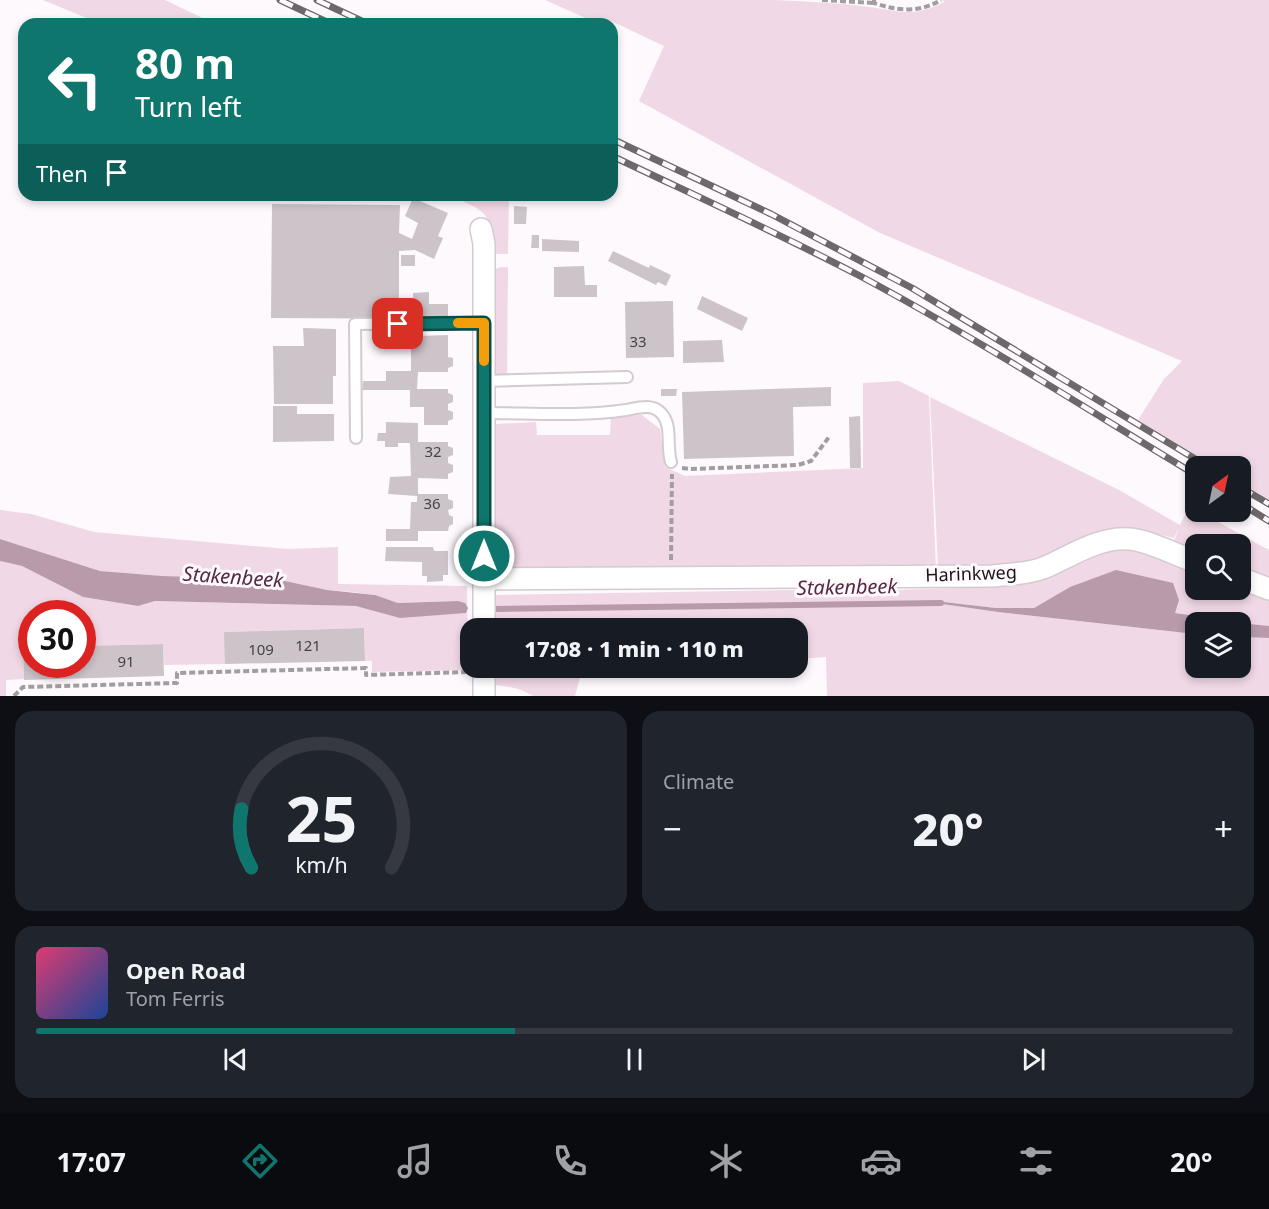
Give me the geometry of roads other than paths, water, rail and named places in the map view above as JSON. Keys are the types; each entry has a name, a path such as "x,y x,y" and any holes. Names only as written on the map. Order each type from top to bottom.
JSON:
{"street":[{"path":"481,229 484,244 484,618"},
{"name":"Harinkweg","path":"484,579 1004,575 1042,568 1096,544 1120,539 1142,542 1185,558"},
{"path":"1251,582 1269,589"},
{"path":"484,678 484,696"}],"lane":[{"path":"356,438 356,324 484,323"},
{"path":"484,381 627,377"},
{"path":"484,413 611,412 644,407 653,408 662,413 668,426 668,453 671,462"}],"waterway":[{"name":"Stakenbeek","path":"495,609 941,603"}],"railway":[{"path":"280,0 318,18"},
{"path":"317,0 355,18"},
{"path":"618,142 771,214 912,288 1190,456"},
{"path":"618,159 769,230 905,300 1185,468"},
{"path":"1251,493 1269,504"},
{"path":"1251,510 1269,521"}]}
